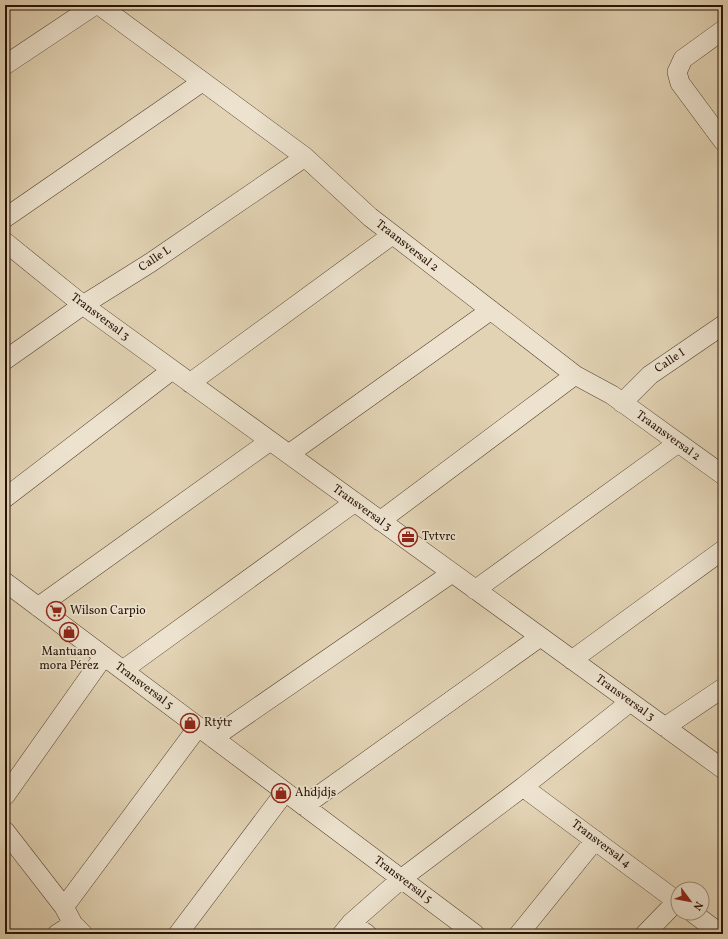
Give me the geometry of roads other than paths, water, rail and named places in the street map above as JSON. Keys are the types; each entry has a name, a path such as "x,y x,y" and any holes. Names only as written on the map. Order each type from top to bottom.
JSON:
{"street":[{"path":"5,65 95,5"},
{"name":"Traansversal 2","path":"99,5 305,157 370,217 392,235 575,375 612,396 723,474"},
{"path":"718,134 680,83 677,72 684,59 723,30"},
{"path":"5,218 202,82"},
{"name":"Calle L","path":"5,360 83,305 150,263 305,157"},
{"path":"190,383 392,235"},
{"name":"Transversal 3","path":"5,242 83,305 723,769"},
{"path":"289,454 491,310"},
{"name":"Calle I","path":"622,403 650,375 723,325"},
{"path":"5,498 172,370"},
{"path":"380,521 575,375"},
{"path":"38,607 270,441"},
{"path":"475,590 678,443"},
{"path":"123,670 355,502"},
{"path":"572,660 723,550"},
{"path":"213,738 452,573"},
{"name":"Transversal 5","path":"5,582 475,934"},
{"path":"304,806 540,637"},
{"path":"5,796 104,656"},
{"path":"665,727 723,688"},
{"path":"346,928 401,879 523,787 630,702"},
{"path":"64,906 198,727"},
{"name":"Transversal 4","path":"523,787 670,896"},
{"path":"178,934 285,792"},
{"path":"5,831 64,906 71,931"},
{"path":"519,934 595,840"},
{"path":"645,934 670,908"},
{"path":"704,921 721,934"},
{"path":"346,928 367,934"}],"place":[{"name":"Tvtvrc","path":"408,537"},
{"name":"Wilson Carpio","path":"56,611"},
{"name":"Mantuano mora Pérez","path":"69,632"},
{"name":"Rtýtr","path":"190,723"},
{"name":"Ahdjdjs","path":"281,793"}]}
